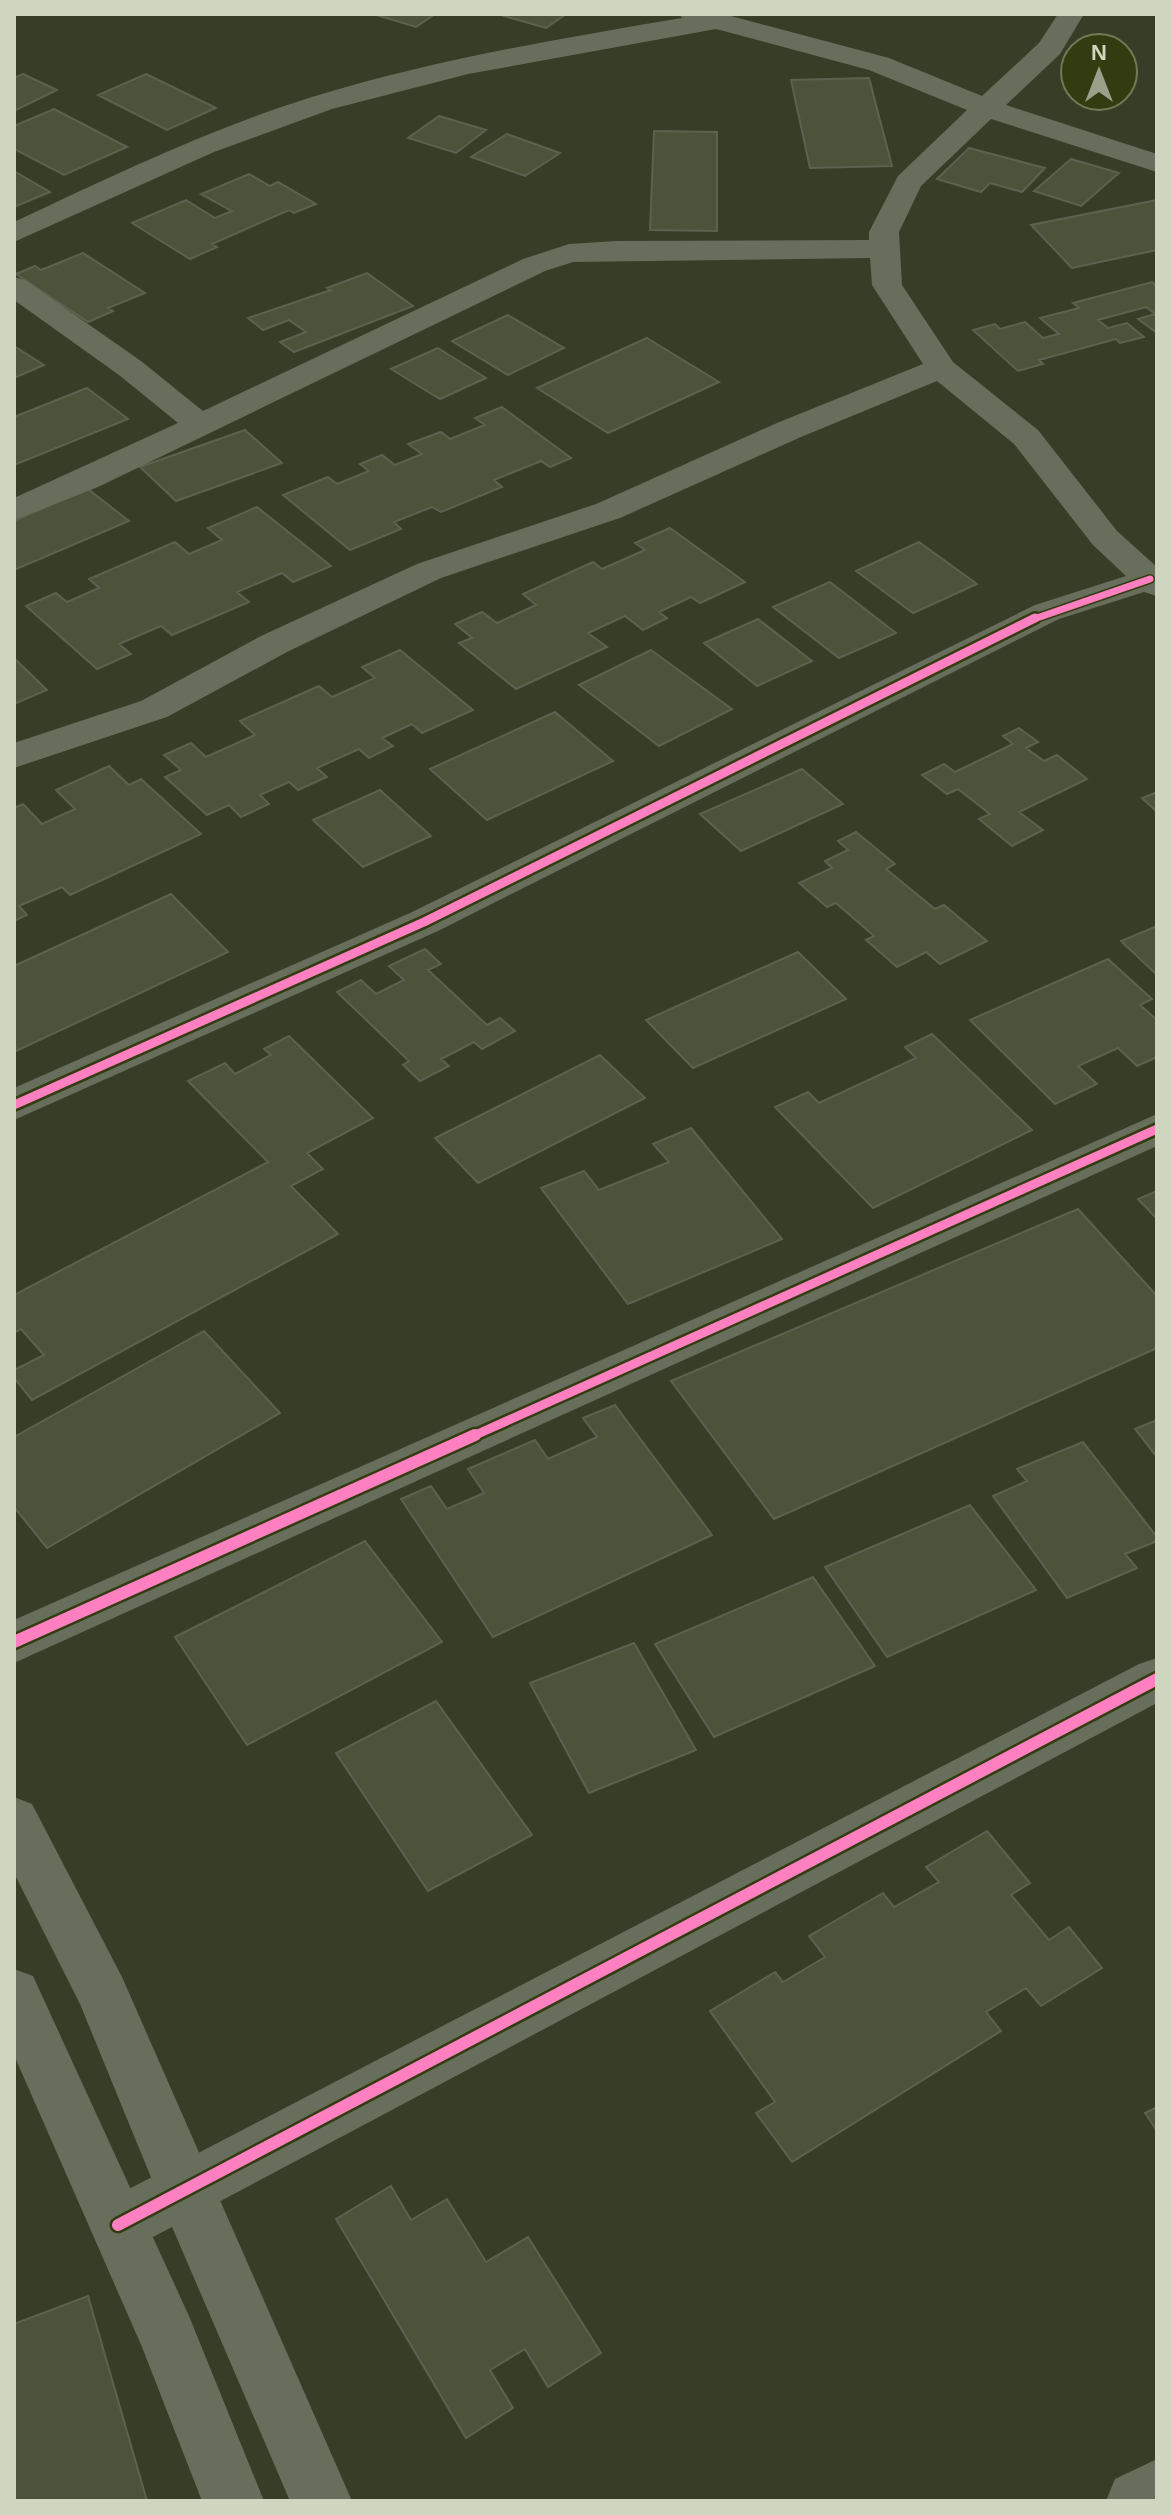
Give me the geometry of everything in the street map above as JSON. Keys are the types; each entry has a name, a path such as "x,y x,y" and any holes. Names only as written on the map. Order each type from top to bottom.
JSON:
{"street":[{"path":"1071,14 1050,48 908,182 884,232 887,285 941,368 1026,437 1105,538 1153,583"},
{"path":"14,233 185,153 322,103 472,65 698,16 879,64 986,108 1157,163"},
{"path":"14,510 86,480 198,423 534,265 569,253 885,249"},
{"path":"14,286 130,368 198,423"},
{"path":"14,756 154,709 274,644 429,571 608,511 789,430 941,368"},
{"path":"14,1105 424,922 1047,612 1153,583"},
{"path":"14,1642 1157,1129"},
{"path":"118,2225 1157,1679"},
{"path":"14,1820 103,1995 185,2192 321,2501"},
{"path":"14,1994 168,2337 233,2501"},
{"path":"1137,2501 1157,2490"}],"building":[{"path":"373,14 435,14 416,27"},
{"path":"566,14 546,28 504,16"},
{"path":"23,74 57,90 14,111 14,78"},
{"path":"146,74 216,108 167,130 98,95"},
{"path":"869,78 892,166 810,168 791,80"},
{"path":"54,109 127,147 64,175 14,149 14,126"},
{"path":"439,116 486,130 456,153 408,138"},
{"path":"654,131 717,132 717,231 650,230"},
{"path":"507,134 560,153 525,176 471,157"},
{"path":"969,148 1045,168 1022,192 990,183 981,192 937,179"},
{"path":"1071,159 1119,173 1081,206 1034,191"},
{"path":"14,171 50,192 14,207"},
{"path":"249,174 270,186 278,182 316,204 294,213 289,210 212,244 217,247 190,259 132,223 186,200 215,218 232,211 201,194"},
{"path":"1157,200 1157,250 1072,268 1031,225"},
{"path":"83,253 145,293 108,308 113,311 88,322 16,274 35,266 41,270"},
{"path":"367,273 413,306 294,352 280,342 306,332 289,320 263,330 248,318 331,290 327,288"},
{"path":"1152,282 1157,287 1157,333 1138,319 1155,314 1146,307 1098,320 1108,328 1127,323 1144,337 1120,343 1116,339 1039,360 1043,364 1018,371 973,330 995,324 1000,329 1025,322 1043,338 1059,334 1040,318 1079,308 1073,303"},
{"path":"508,315 564,348 508,375 452,341"},
{"path":"647,338 719,382 608,433 537,388"},
{"path":"14,346 44,365 14,378"},
{"path":"438,348 486,378 440,399 391,369"},
{"path":"87,388 128,419 14,465 14,417"},
{"path":"502,407 571,458 550,467 541,461 494,480 502,487 441,512 432,507 394,522 401,529 350,550 283,495 328,477 337,484 369,471 360,464 382,455 395,465 422,454 408,444 441,432 450,439 485,425 475,418"},
{"path":"245,430 282,463 176,501 140,467"},
{"path":"88,489 129,521 14,570 14,521"},
{"path":"257,507 331,566 293,582 282,573 237,592 249,602 172,635 161,626 119,644 131,654 97,669 26,606 56,593 67,602 99,588 89,579 175,542 189,554 222,540 208,528"},
{"path":"670,528 745,582 700,603 691,597 659,612 667,618 643,630 625,616 588,633 607,647 516,689 459,643 472,638 455,624 482,612 497,623 536,605 523,594 593,562 602,569 645,550 635,543"},
{"path":"919,542 977,584 913,613 856,571"},
{"path":"830,582 896,633 839,658 773,607"},
{"path":"758,619 812,661 757,686 704,643"},
{"path":"400,650 473,710 422,733 412,724 382,738 393,746 369,758 359,749 317,768 327,777 298,790 289,782 260,795 269,804 241,817 229,805 207,815 165,777 181,770 164,755 191,743 206,757 255,735 240,721 319,686 332,697 375,678 362,667"},
{"path":"651,650 732,709 659,746 579,685"},
{"path":"14,658 47,690 14,704"},
{"path":"555,712 613,761 487,820 430,769"},
{"path":"1019,728 1038,742 1026,748 1044,761 1057,755 1087,779 1019,812 1043,830 1012,846 979,819 990,814 958,789 947,794 922,775 944,764 955,772 1013,744 1003,736"},
{"path":"109,766 129,785 141,779 201,834 70,895 62,887 19,906 27,915 14,921 14,808 23,804 42,824 75,809 56,790"},
{"path":"802,769 843,804 741,851 700,814"},
{"path":"380,790 431,836 363,867 313,820"},
{"path":"1157,792 1157,812 1142,798"},
{"path":"856,832 895,864 886,869 935,909 944,905 987,941 940,964 926,952 897,967 866,940 874,936 836,903 827,907 799,883 832,868 825,861 848,850 838,841"},
{"path":"171,894 228,952 14,1052 14,966"},
{"path":"1157,926 1157,975 1121,941"},
{"path":"425,949 441,964 428,970 487,1025 500,1018 515,1031 482,1049 474,1042 441,1059 449,1066 420,1081 403,1065 409,1061 337,992 361,980 376,994 404,980 389,966"},
{"path":"798,952 846,999 693,1068 646,1020"},
{"path":"1108,959 1152,999 1140,1005 1157,1020 1157,1057 1137,1066 1118,1048 1078,1066 1097,1084 1055,1104 970,1020"},
{"path":"932,1034 1032,1130 873,1208 775,1107 808,1092 819,1103 916,1058 905,1047"},
{"path":"289,1036 373,1118 307,1153 323,1169 291,1186 338,1234 32,1400 14,1378 14,1370 44,1355 21,1329 14,1333 14,1295 268,1162 188,1081 225,1063 235,1074 271,1055 264,1049"},
{"path":"600,1055 645,1098 478,1183 435,1138"},
{"path":"691,1128 782,1239 628,1304 541,1188 584,1171 599,1190 669,1162 653,1144"},
{"path":"1157,1191 1157,1219 1138,1199"},
{"path":"1078,1209 1157,1296 1157,1348 774,1519 671,1381"},
{"path":"204,1331 280,1413 47,1548 14,1507 14,1437"},
{"path":"615,1405 712,1535 493,1637 401,1499 431,1486 447,1509 484,1493 468,1469 535,1440 548,1459 597,1437 583,1418"},
{"path":"1157,1420 1157,1457 1135,1429"},
{"path":"1083,1442 1157,1541 1125,1554 1137,1568 1067,1598 993,1496 1027,1481 1017,1469"},
{"path":"970,1505 1036,1590 887,1657 825,1567"},
{"path":"365,1541 442,1642 247,1745 175,1637"},
{"path":"813,1577 875,1666 714,1737 655,1644"},
{"path":"634,1643 696,1750 589,1793 530,1683"},
{"path":"436,1701 532,1835 428,1891 336,1753"},
{"path":"987,1831 1030,1883 1011,1895 1049,1940 1069,1927 1102,1968 1041,2006 1026,1988 986,2012 1001,2031 792,2162 756,2113 775,2102 710,2011 775,1972 783,1982 825,1957 809,1936 883,1893 894,1907 939,1882 926,1867"},
{"path":"1157,2107 1157,2131 1145,2113"},
{"path":"391,2186 411,2220 447,2199 486,2262 528,2237 601,2353 548,2387 525,2349 490,2370 513,2408 466,2438 336,2219"},
{"path":"88,2296 147,2501 14,2501 14,2324"}],"cycle path":[{"path":"14,1105 424,922 1047,612 1150,579"},
{"path":"14,1642 1157,1129"},
{"path":"118,2225 1157,1679"}]}
